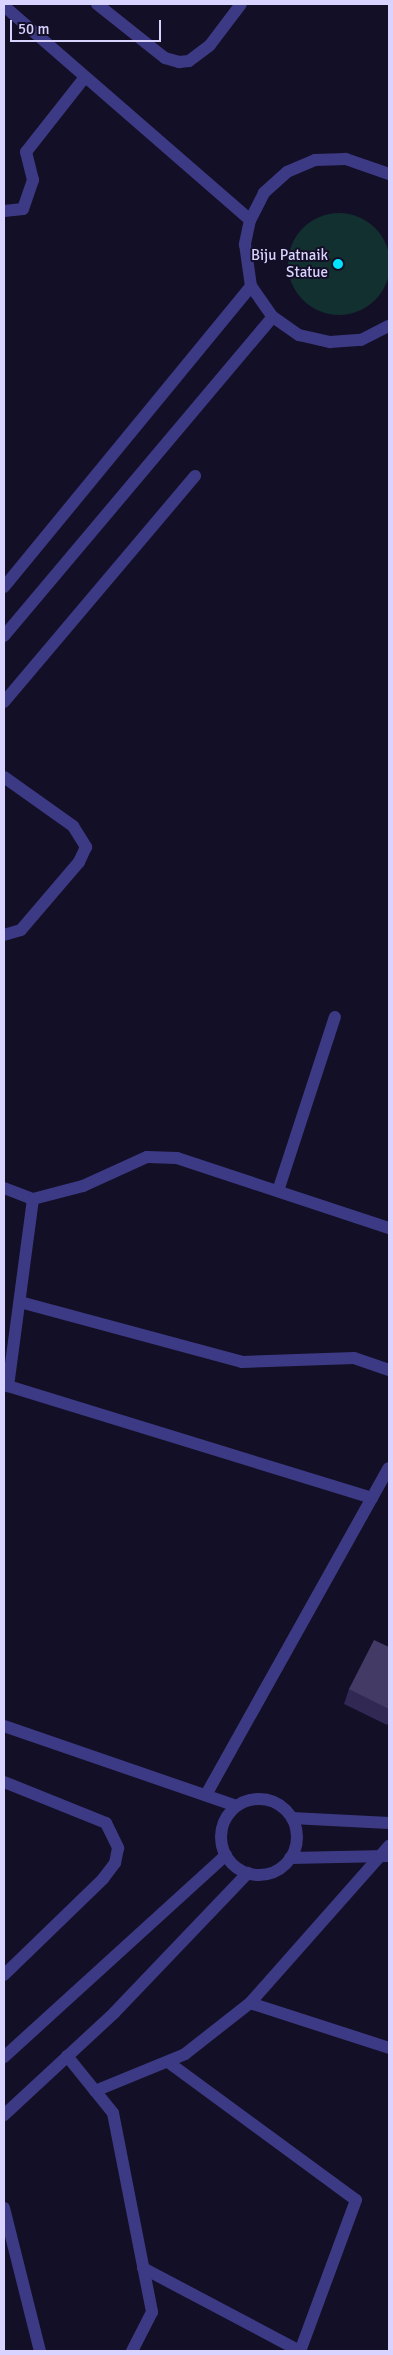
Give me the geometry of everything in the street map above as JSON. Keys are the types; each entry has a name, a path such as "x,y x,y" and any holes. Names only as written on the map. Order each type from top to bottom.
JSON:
{"street":[{"path":"97,4 165,58 179,62 189,61 210,45 241,4"},
{"path":"4,6 250,220"},
{"path":"4,211 23,209 33,180 26,152 85,77"},
{"path":"389,174 346,159 315,160 287,172 264,193 250,220 244,244 250,286 273,317 299,335 330,342 361,340 389,326"},
{"path":"4,587 250,286"},
{"path":"4,636 273,317"},
{"path":"4,702 195,476"},
{"path":"4,777 73,826 86,847 79,862 21,930 4,935"},
{"path":"278,1191 335,1018"},
{"path":"4,1188 33,1199 83,1186 147,1156 177,1158 389,1228"},
{"path":"33,1199 20,1302 6,1385 372,1498"},
{"path":"20,1302 242,1362 354,1358 389,1370"},
{"path":"207,1792 389,1468"},
{"path":"4,1726 207,1792 236,1806 267,1800 284,1808 292,1818 297,1840 290,1858"},
{"path":"4,1782 106,1823 118,1848 115,1863 103,1879 4,1975"},
{"path":"236,1806 221,1834 226,1855 248,1873 267,1874 290,1858 387,1852"},
{"path":"292,1818 389,1823"},
{"path":"95,2091 185,2054 250,2003 387,1852"},
{"path":"4,2057 226,1855"},
{"path":"4,2115 67,2056 248,1873"},
{"path":"250,2003 388,2048"},
{"path":"67,2056 113,2113 152,2312 132,2351"},
{"path":"143,2268 300,2351 356,2200 168,2062"},
{"path":"4,2208 40,2351"}],"green space":[{"path":"339,213 358,217 375,228 386,245 390,264 386,283 375,300 358,311 339,315 320,311 303,300 292,283 288,264 292,245 303,228 320,217"}],"building":[{"path":"374,1640 389,1647 389,1709 349,1689"}],"place":[{"name":"Biju Patnaik Statue","path":"338,264"}]}
